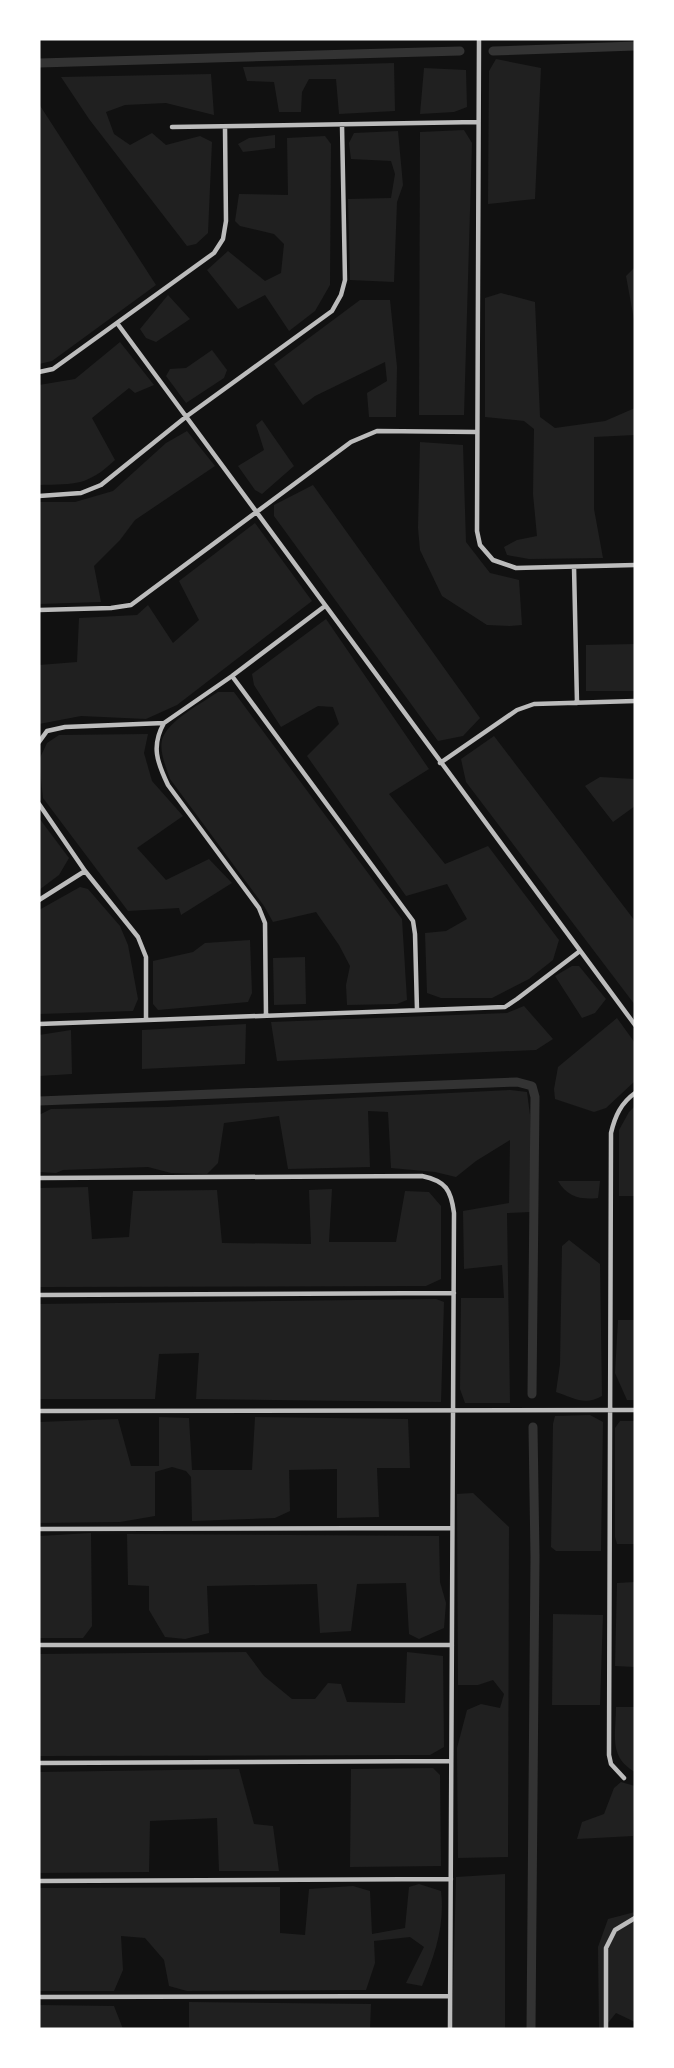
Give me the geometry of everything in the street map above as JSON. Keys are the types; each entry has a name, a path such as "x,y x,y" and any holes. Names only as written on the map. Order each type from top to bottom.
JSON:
{"street":[{"path":"479,39 477,531 480,545 493,560 516,568 635,565"},
{"path":"172,127 225,128 478,122"},
{"path":"39,496 81,493 101,485 187,416 332,311 341,295 345,280 342,125"},
{"path":"39,372 53,369 214,253 223,239 226,221 225,128"},
{"path":"117,323 635,1026"},
{"path":"39,610 111,608 131,605 351,442 377,430 477,432"},
{"path":"574,567 577,703"},
{"path":"266,1015 265,923 259,908 168,785 159,766 156,750 158,735 164,723 232,676 325,606"},
{"path":"232,676 413,921 417,1010"},
{"path":"440,763 517,710 534,704 635,701"},
{"path":"39,742 47,731 65,727 164,723"},
{"path":"39,804 85,871 138,938 146,957 146,1019"},
{"path":"39,900 85,871"},
{"path":"39,1024 505,1006 580,951"},
{"path":"624,1778 611,1764 609,1755 611,1133 614,1120 625,1101 635,1093"},
{"path":"39,1178 422,1176 436,1179 447,1188 454,1213 450,2029"},
{"path":"39,1296 454,1293"},
{"path":"39,1411 635,1410"},
{"path":"39,1529 452,1528"},
{"path":"39,1646 452,1644"},
{"path":"39,1762 451,1761"},
{"path":"39,1881 451,1879"},
{"path":"606,2029 606,1948 615,1930 635,1918"},
{"path":"39,1997 450,1996"}],"shaded area":[{"path":"496,59 541,68 535,199 488,204 489,71"},
{"path":"394,63 395,111 339,114 336,79 309,79 302,92 301,112 279,112 274,82 247,81 243,67"},
{"path":"424,68 466,70 467,107 454,112 420,114"},
{"path":"211,74 214,115 166,103 125,105 106,112 114,134 130,145 152,133 166,145 200,136 212,142 208,233 196,244 187,246 89,119 61,77"},
{"path":"39,104 156,285 52,361 39,364"},
{"path":"464,130 472,143 464,415 419,415 420,132"},
{"path":"398,131 403,185 397,202 394,282 350,280 348,199 391,198 395,174 391,161 351,159 349,143 354,133"},
{"path":"275,135 275,148 243,152 238,144 249,138"},
{"path":"325,136 331,144 330,285 315,311 289,331 265,295 238,309 207,270 228,251 265,281 281,273 284,244 274,234 240,226 235,221 239,194 288,195 287,138"},
{"path":"635,267 635,325 626,276"},
{"path":"501,293 535,302 540,417 555,428 605,421 635,408 635,435 594,437 594,509 603,558 529,559 507,555 504,547 517,540 537,536 533,494 534,429 524,421 485,417 485,298"},
{"path":"168,295 190,319 156,342 146,338 140,329"},
{"path":"360,300 390,300 397,367 396,417 369,417 367,393 387,381 385,362 315,396 303,405 274,364"},
{"path":"120,342 154,385 135,393 129,388 92,418 115,460 97,475 80,482 39,485 39,385 75,379"},
{"path":"212,350 227,370 224,378 186,403 166,376 170,369 186,368"},
{"path":"262,420 294,466 262,494 255,490 238,466 264,450 256,425"},
{"path":"187,431 215,466 135,520 120,540 94,566 101,602 39,604 39,502 75,502 113,491 166,443"},
{"path":"420,442 463,445 466,542 490,573 519,580 522,625 487,625 442,596 420,550 418,528"},
{"path":"313,485 480,718 463,736 438,741 274,516 274,505"},
{"path":"255,523 312,601 177,705 146,719 81,716 39,724 39,665 77,662 79,618 137,615 148,605 173,643 199,620 179,581"},
{"path":"326,619 429,769 389,794 445,864 488,846 559,940 553,960 529,979 492,998 441,998 427,993 425,933 446,931 467,919 447,884 406,896 307,756 339,724 333,707 318,706 281,727 254,685 252,674"},
{"path":"635,644 635,691 586,691 586,645"},
{"path":"218,692 234,692 402,919 407,1000 397,1004 347,1005 346,985 350,966 339,945 316,912 273,922 264,906 170,779 162,752 163,737 180,718"},
{"path":"148,734 144,753 152,781 183,816 137,848 166,880 209,859 232,883 181,915 179,908 128,911 43,798 39,760 47,743 59,735"},
{"path":"494,736 635,921 635,1005 466,782 461,759"},
{"path":"600,777 635,779 635,806 613,822 585,786"},
{"path":"39,818 69,858 59,875 39,890"},
{"path":"80,887 88,889 120,926 128,945 138,999 133,1011 39,1014 39,910"},
{"path":"250,940 252,993 248,1002 158,1010 153,1004 153,961 193,952 205,943"},
{"path":"305,957 306,1004 274,1005 273,958"},
{"path":"572,966 579,966 606,999 595,1013 582,1018 555,976"},
{"path":"524,1006 553,1039 536,1050 277,1061 271,1022 507,1013"},
{"path":"617,1018 635,1043 635,1081 606,1108 594,1112 555,1099 554,1089 558,1067"},
{"path":"246,1024 245,1064 142,1069 142,1030"},
{"path":"71,1030 72,1074 39,1076 39,1035"},
{"path":"510,1090 527,1092 530,1115 531,1212 507,1213 510,1403 465,1403 460,1389 461,1298 504,1298 502,1265 464,1269 463,1211 509,1203 510,1140 476,1161 456,1177 435,1172 391,1168 388,1112 368,1111 370,1167 288,1169 279,1116 224,1123 218,1163 207,1174 171,1173 148,1167 39,1172 39,1115 51,1109 167,1107"},
{"path":"635,1106 635,1196 619,1196 619,1130"},
{"path":"558,1181 600,1181 598,1198 570,1194"},
{"path":"88,1187 92,1239 129,1237 133,1191 217,1190 222,1243 311,1244 309,1190 332,1189 329,1242 396,1242 405,1191 429,1192 441,1206 441,1279 426,1286 39,1287 39,1188"},
{"path":"569,1240 600,1264 602,1396 584,1401 556,1392 560,1364 562,1246"},
{"path":"436,1299 444,1302 441,1402 196,1399 199,1353 159,1354 155,1399 39,1399 39,1304"},
{"path":"618,1320 635,1320 635,1400 627,1400 615,1373"},
{"path":"590,1415 603,1422 601,1551 556,1551 551,1547 555,1416"},
{"path":"159,1417 189,1418 192,1470 252,1470 255,1417 408,1419 410,1468 377,1468 379,1517 337,1518 337,1469 289,1470 290,1511 275,1518 192,1521 191,1477 186,1471 172,1467 155,1472 155,1516 120,1522 39,1523 39,1422 118,1419 131,1466 159,1466"},
{"path":"620,1421 635,1421 635,1544 617,1544 615,1537 615,1428"},
{"path":"473,1493 509,1527 508,1857 458,1858 457,1748 467,1710 481,1704 500,1708 504,1694 493,1680 478,1685 458,1685 457,1494"},
{"path":"91,1533 92,1626 83,1638 39,1638 39,1536"},
{"path":"127,1534 439,1536 440,1582 446,1603 444,1628 419,1639 409,1634 406,1583 357,1584 351,1631 320,1633 317,1584 207,1586 209,1633 185,1639 165,1637 149,1610 149,1586 128,1585"},
{"path":"635,1582 635,1667 615,1666 617,1583"},
{"path":"553,1614 603,1615 600,1705 552,1705"},
{"path":"246,1652 264,1676 292,1699 315,1699 328,1683 341,1684 347,1702 405,1703 407,1652 443,1656 444,1747 430,1755 39,1756 39,1654"},
{"path":"616,1707 635,1707 635,1772 626,1766 617,1752 615,1744"},
{"path":"433,1768 440,1775 441,1866 350,1867 351,1769"},
{"path":"239,1769 254,1824 273,1826 279,1871 219,1871 217,1818 150,1821 149,1872 39,1873 39,1772"},
{"path":"621,1782 635,1786 633,1836 577,1839 582,1822 604,1814 614,1788"},
{"path":"505,1874 505,2029 452,2029 456,1877"},
{"path":"419,1884 441,1891 442,1904 438,1940 422,1986 406,1983 424,1947 410,1937 374,1941 375,1963 366,1990 187,1991 169,1986 164,1960 145,1938 121,1936 123,1970 114,1991 39,1991 39,1888 280,1887 280,1933 305,1935 309,1889 353,1886 370,1891 372,1934 405,1928 409,1887"},
{"path":"635,1912 635,2022 616,2013 603,2029 599,2029 598,1947 608,1919"},
{"path":"189,2002 371,2004 370,2029 189,2029"},
{"path":"39,2005 114,2006 123,2029 39,2029"}],"waterway":[{"path":"493,51 635,46"},
{"path":"39,63 460,51"},
{"path":"39,1101 517,1082 532,1086 535,1097 532,1394"},
{"path":"531,2029 535,1557 533,1427"}]}
